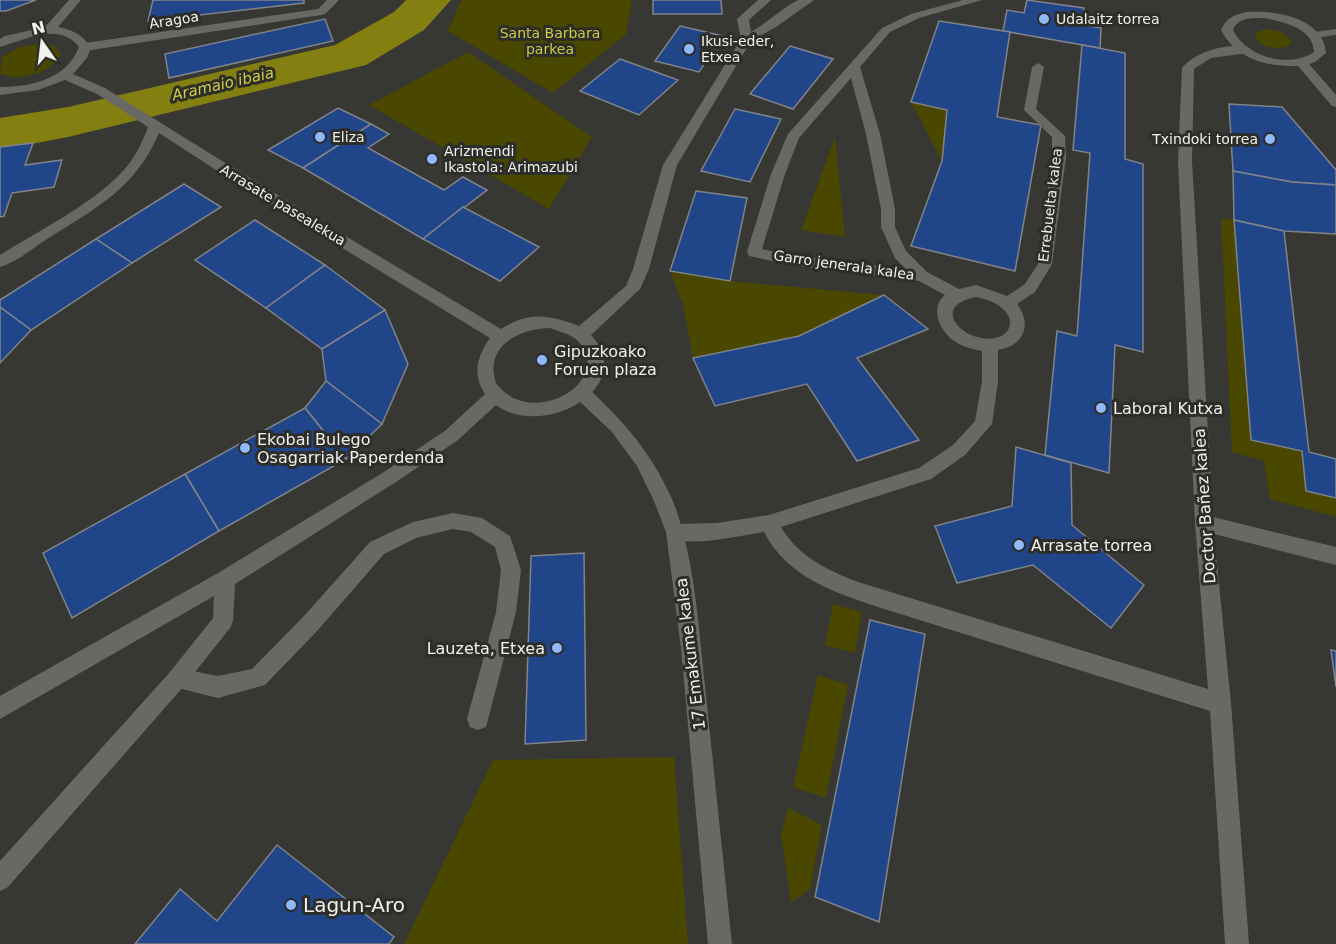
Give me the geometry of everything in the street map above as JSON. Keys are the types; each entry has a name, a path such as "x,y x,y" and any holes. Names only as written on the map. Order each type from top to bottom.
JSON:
{"street":[{"path":"48,31 75,0"},
{"name":"Aragoa","path":"85,47 321,12 333,0"},
{"path":"747,39 743,19 765,0"},
{"path":"582,333 632,289 641,269 670,165 747,39 808,0"},
{"name":"Garro jenerala kalea","path":"922,276 790,260 754,252 777,174 793,137 886,30 915,16 976,0"},
{"path":"1262,0 1264,15"},
{"path":"1264,15 1326,33 1320,53 1314,59 1301,62 1276,62 1244,50 1230,38 1227,26 1237,18 1264,15"},
{"path":"0,43 26,34 48,31 73,34 82,41 85,47 80,62 65,75 33,87 0,91"},
{"name":"Doctor Bañez kalea","path":"1237,944 1220,703 1204,523 1185,161 1188,68 1195,60 1210,53 1244,50"},
{"path":"1301,62 1336,103"},
{"name":"Garro jenerala kalea","path":"854,67 873,134 888,209 888,227 900,254 922,276"},
{"name":"Errebuelta kalea","path":"1006,303 1030,288 1045,264 1059,157 1058,136 1048,124 1030,110 1038,67"},
{"name":"Arrasate pasealekua","path":"65,75 101,91 153,122 252,188 501,337"},
{"path":"0,262 109,193 135,166 145,150 153,122"},
{"path":"922,276 956,294"},
{"path":"965,292 987,293 1006,303 1018,321 1017,331 1012,338 1002,344 990,346 965,341 947,326 943,316 948,300 956,294 965,292"},
{"path":"551,322 568,325 582,333 592,343 597,355 597,368 592,381 582,393 562,405 538,410 521,409 495,396 487,385 483,373 485,360 491,348 501,337 516,328 533,323 551,322"},
{"path":"675,532 717,531 768,523 925,474 959,450 983,424 990,381 990,346"},
{"name":"17 Emakume kalea","path":"582,393 618,427 643,461 663,500 675,532 691,648 720,944"},
{"path":"0,708 225,579 399,471 452,435 495,396"},
{"path":"177,679 218,687 258,678 311,624 377,548 413,530 453,521 475,524 503,542 511,570 506,612 478,719"},
{"path":"768,523 780,544 794,559 842,584 1220,703"},
{"path":"1204,523 1336,556"},
{"path":"0,879 177,679 224,621 225,579"}],"green space":[{"name":"Santa Barbara parkea","path":"461,0 632,0 626,34 553,93 448,31"},
{"path":"1266,29 1285,35 1291,44 1281,48 1264,45 1256,38 1255,33"},
{"path":"44,43 53,45 61,53 51,66 25,76 16,77 0,73 2,57 20,47"},
{"path":"468,52 592,137 549,209 369,105"},
{"path":"911,102 947,110 942,161"},
{"path":"835,137 845,237 801,230"},
{"path":"1221,218 1234,220 1251,439 1302,451 1306,491 1336,498 1336,517 1270,499 1264,461 1232,452"},
{"path":"670,271 730,281 884,295 799,336 693,358 684,308"},
{"path":"833,604 862,612 855,653 825,645"},
{"path":"818,675 848,685 826,798 793,787"},
{"path":"674,757 688,944 404,944 493,760"},
{"path":"788,808 822,825 810,889 791,903 781,834"}],"building":[{"path":"0,0 36,0 0,11"},
{"path":"153,0 304,0 304,3 148,21"},
{"path":"653,0 721,0 722,14 653,14"},
{"name":"Udalaitz torrea","path":"1027,0 1084,8 1082,25 1101,28 1100,48 1003,31 1007,10 1024,13"},
{"path":"325,19 333,41 169,78 165,54"},
{"path":"939,21 1010,32 997,117 1041,125 1015,271 911,246 942,161 947,110 911,102"},
{"name":"Ikusi-eder, Etxea","path":"680,26 723,36 699,72 655,61"},
{"path":"1082,45 1125,53 1125,159 1143,164 1143,352 1115,345 1109,473 1045,455 1057,331 1077,336 1090,153 1073,150"},
{"path":"790,46 833,59 793,109 750,94"},
{"path":"620,59 678,80 639,115 580,91"},
{"name":"Txindoki torrea","path":"1229,104 1282,107 1336,170 1336,185 1292,182 1233,171"},
{"name":"Eliza","path":"338,108 371,124 303,168 268,150"},
{"path":"735,109 781,119 750,182 701,171"},
{"path":"371,124 389,134 368,148 444,190 463,177 487,190 423,239 303,168"},
{"path":"33,143 25,165 62,160 54,187 12,193 4,216 0,217 0,147"},
{"path":"1233,171 1292,182 1336,185 1336,234 1284,231 1234,220"},
{"path":"184,184 221,207 132,263 96,239"},
{"path":"696,191 747,198 730,281 670,271"},
{"path":"463,207 539,247 500,281 423,239"},
{"path":"255,220 325,265 266,308 195,260"},
{"path":"1234,220 1284,231 1309,452 1336,459 1336,498 1306,491 1302,451 1251,440"},
{"path":"96,239 132,263 31,330 0,307 0,300"},
{"path":"325,265 385,310 322,349 266,308"},
{"path":"884,295 928,329 857,358 919,440 857,461 807,384 715,406 693,358 799,336"},
{"path":"0,307 31,330 0,363"},
{"path":"385,310 408,364 382,424 326,381 322,349"},
{"path":"326,381 382,424 346,459 305,408"},
{"path":"305,408 346,459 219,531 185,474"},
{"name":"Arrasate torrea","path":"1016,447 1071,463 1072,525 1144,585 1111,628 1033,565 957,583 935,526 1012,506"},
{"path":"185,474 219,531 72,618 43,553"},
{"name":"Lauzeta, Etxea","path":"584,553 586,740 525,744 531,556"},
{"path":"870,620 925,634 879,922 815,897"},
{"path":"1331,650 1336,651 1336,687"},
{"name":"Lagun-Aro","path":"277,845 394,937 389,944 135,944 180,889 217,921"}],"waterway":[{"name":"Aramaio ibaia","path":"0,134 68,122 350,55 409,21 430,0"}],"place":[{"name":"Udalaitz torrea","path":"1044,19"},
{"name":"Ikusi-eder, Etxea","path":"689,49"},
{"name":"Eliza","path":"320,137"},
{"name":"Txindoki torrea","path":"1270,139"},
{"name":"Arizmendi Ikastola: Arimazubi","path":"432,159"},
{"name":"Gipuzkoako Foruen plaza","path":"542,360"},
{"name":"Laboral Kutxa","path":"1101,408"},
{"name":"Ekobai Bulego Osagarriak Paperdenda","path":"245,448"},
{"name":"Arrasate torrea","path":"1019,545"},
{"name":"Lauzeta, Etxea","path":"557,648"},
{"name":"Lagun-Aro","path":"291,905"}]}
